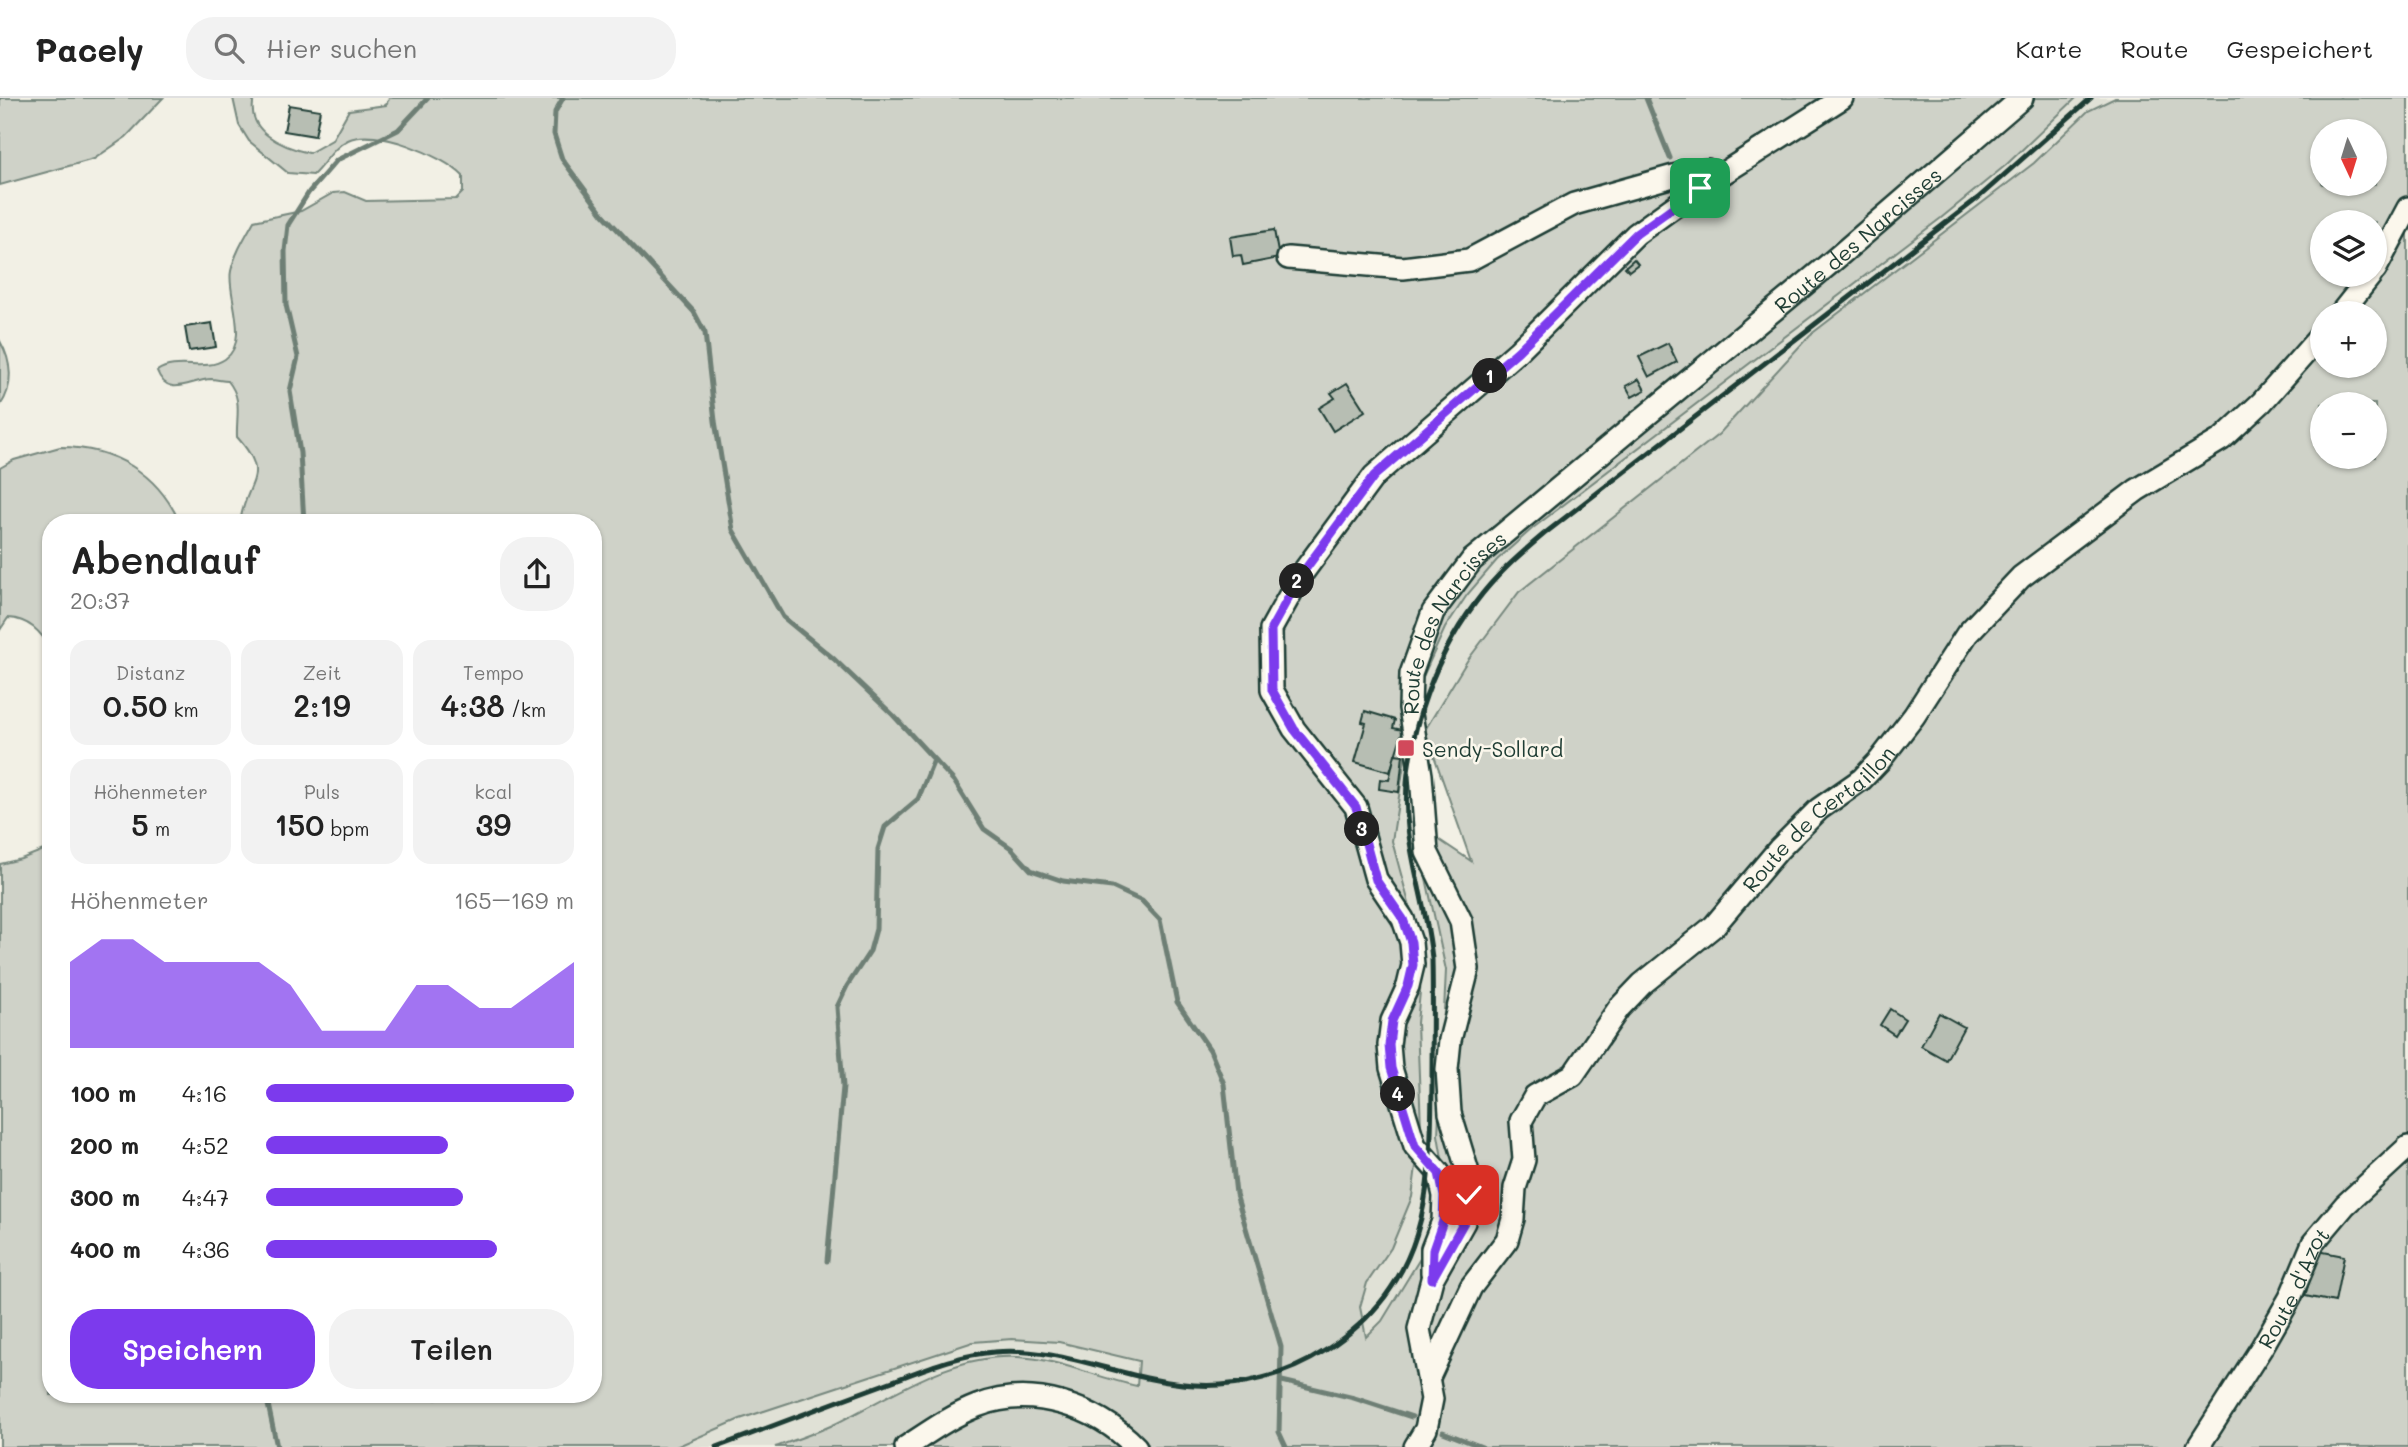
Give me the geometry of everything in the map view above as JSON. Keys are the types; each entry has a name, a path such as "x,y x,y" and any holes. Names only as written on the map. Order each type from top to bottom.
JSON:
{"street":[{"path":"1432,1279 1433,1250 1443,1221 1444,1196 1439,1173 1415,1146 1391,1068 1389,1045 1392,1021 1408,986 1413,965 1411,942 1403,919 1376,880 1356,807 1294,729 1272,690 1271,629 1301,575 1374,476 1518,351 1636,234 1714,179 1842,98"},
{"name":"Route des Narcisses","path":"1415,1447 1431,1413 1430,1375 1419,1329 1432,1279 1464,1222 1469,1195 1467,1169 1450,1113 1447,1069 1450,1040 1468,970 1461,921 1427,852 1421,775 1410,708 1411,674 1433,611 1472,560 1824,269 2022,98"},
{"path":"1288,258 1403,268 1432,267 1469,260 1574,204 1677,175 1707,170 1714,179"},
{"path":"2387,247 2408,208"},
{"path":"2350,301 2362,287"},
{"name":"Route de Certaillon","path":"1430,1375 1471,1287 1507,1240 1524,1160 1521,1121 1535,1096 1573,1075 1626,1000 1714,926 1779,849 1819,808 1862,779 1880,760 1914,716 1967,634 2001,596 2047,554 2137,489 2222,439 2262,402 2310,348"},
{"name":"Route d'Azot","path":"2198,1447 2290,1298 2314,1243 2346,1205 2408,1147"},
{"path":"906,1447 979,1405 1031,1398 1081,1409 1098,1418 1136,1447"}],"shaded area":[{"path":"0,98 163,98 126,137 94,159 0,185"},
{"path":"233,98 254,98 255,120 268,136 288,147 309,153 332,140 349,110 386,105 389,98 2076,98 2006,165 1941,218 1533,528 1497,560 1467,595 1445,628 1420,683 1392,841 1417,933 1422,971 1417,1023 1421,1128 1412,1197 1391,1248 1367,1283 1360,1307 1366,1337 1382,1321 1424,1252 1437,1206 1443,1164 1438,1135 1446,970 1414,823 1471,861 1425,730 1467,661 1519,592 1719,434 1810,335 2034,163 2088,111 2115,98 2408,98 2408,1447 775,1447 835,1424 923,1378 970,1362 994,1358 1033,1358 1137,1386 1139,1361 1059,1342 1012,1339 973,1342 740,1419 676,1447 0,1447 0,864 42,851 42,1403 602,1403 602,514 242,514 255,471 248,450 237,437 238,408 233,388 228,381 211,379 173,386 167,384 157,371 173,365 217,363 233,351 237,329 231,271 254,221 301,211 333,193 345,192 366,201 456,199 463,192 463,176 454,168 425,152 375,137 348,140 338,147 313,175 288,173 249,141 239,125"},
{"path":"2076,98 2115,98 2088,111 2034,163 1810,335 1719,434 1519,592 1425,730 1413,785 1414,823 1446,970 1438,1135 1443,1164 1437,1206 1424,1252 1382,1321 1365,1338 1360,1307 1367,1283 1391,1248 1412,1197 1421,1128 1417,1023 1422,971 1417,933 1392,841 1420,683 1445,628 1467,595 1497,560 1533,528 1941,218 2006,165"},
{"path":"0,341 10,374 8,390 0,406"},
{"path":"60,447 80,448 116,458 147,477 160,490 176,514 42,514 42,636 28,624 8,618 0,630 0,468 14,460"},
{"path":"1012,1339 1059,1342 1140,1361 1137,1386 923,1379 831,1426 775,1447 676,1447 740,1419 973,1342"}],"building":[{"path":"289,105 320,110 315,136 284,131"},
{"path":"1274,230 1279,258 1243,265 1241,255 1233,256 1230,237"},
{"path":"1634,259 1638,264 1629,271 1625,267"},
{"path":"212,323 216,347 189,351 185,327"},
{"path":"1668,343 1677,362 1649,377 1639,357"},
{"path":"1639,379 1645,390 1632,397 1626,386"},
{"path":"1347,383 1365,411 1333,431 1319,408 1335,398 1331,393"},
{"path":"1365,711 1395,720 1393,728 1403,730 1390,772 1355,762 1366,723 1362,722"},
{"path":"1395,754 1403,755 1399,792 1379,789 1380,779 1389,780"},
{"path":"1890,1009 1905,1019 1895,1035 1880,1025"},
{"path":"1939,1013 1964,1027 1946,1060 1921,1046"},
{"path":"2318,1251 2344,1256 2335,1302 2305,1296"}],"waterway":[{"path":"303,514 300,453 290,391 298,357 286,305 285,251 288,225 309,192 337,160 398,130 428,98"},
{"path":"563,98 555,112 554,134 562,159 603,214 694,312 705,333 715,421 733,530 783,617 834,659 893,715 954,781 984,829 1011,848 1031,870 1063,881 1112,887 1142,901 1160,920 1177,1002 1210,1050 1224,1084 1236,1194 1281,1347 1279,1432 1286,1447"},
{"path":"1646,98 1670,158"},
{"path":"827,1261 843,1087 837,1007 870,951 876,929 878,849 885,827 918,799 934,760"},
{"path":"1282,1381 1354,1398 1412,1417"},
{"path":"268,1403 277,1447"},
{"path":"1443,1432 1482,1447"}],"railway":[{"path":"717,1447 951,1360 979,1354 1045,1354 1168,1382 1194,1385 1228,1384 1263,1378 1296,1366 1326,1350 1360,1324 1385,1296 1404,1267 1425,1201 1431,1127 1432,959 1410,844 1406,799 1408,769 1422,709 1432,680 1460,626 1491,583 1544,534 1978,198 2091,98"}],"place":[{"name":"Sendy-Sollard","path":"1406,748"}],"route":[{"path":"1469,1195 1464,1222 1432,1279 1433,1250 1443,1221 1444,1196 1439,1173 1415,1146 1391,1068 1389,1045 1392,1021 1408,986 1413,965 1411,942 1403,919 1376,880 1356,807 1294,729 1272,690 1271,629 1301,575 1374,476 1518,351 1636,234 1700,188"}]}
